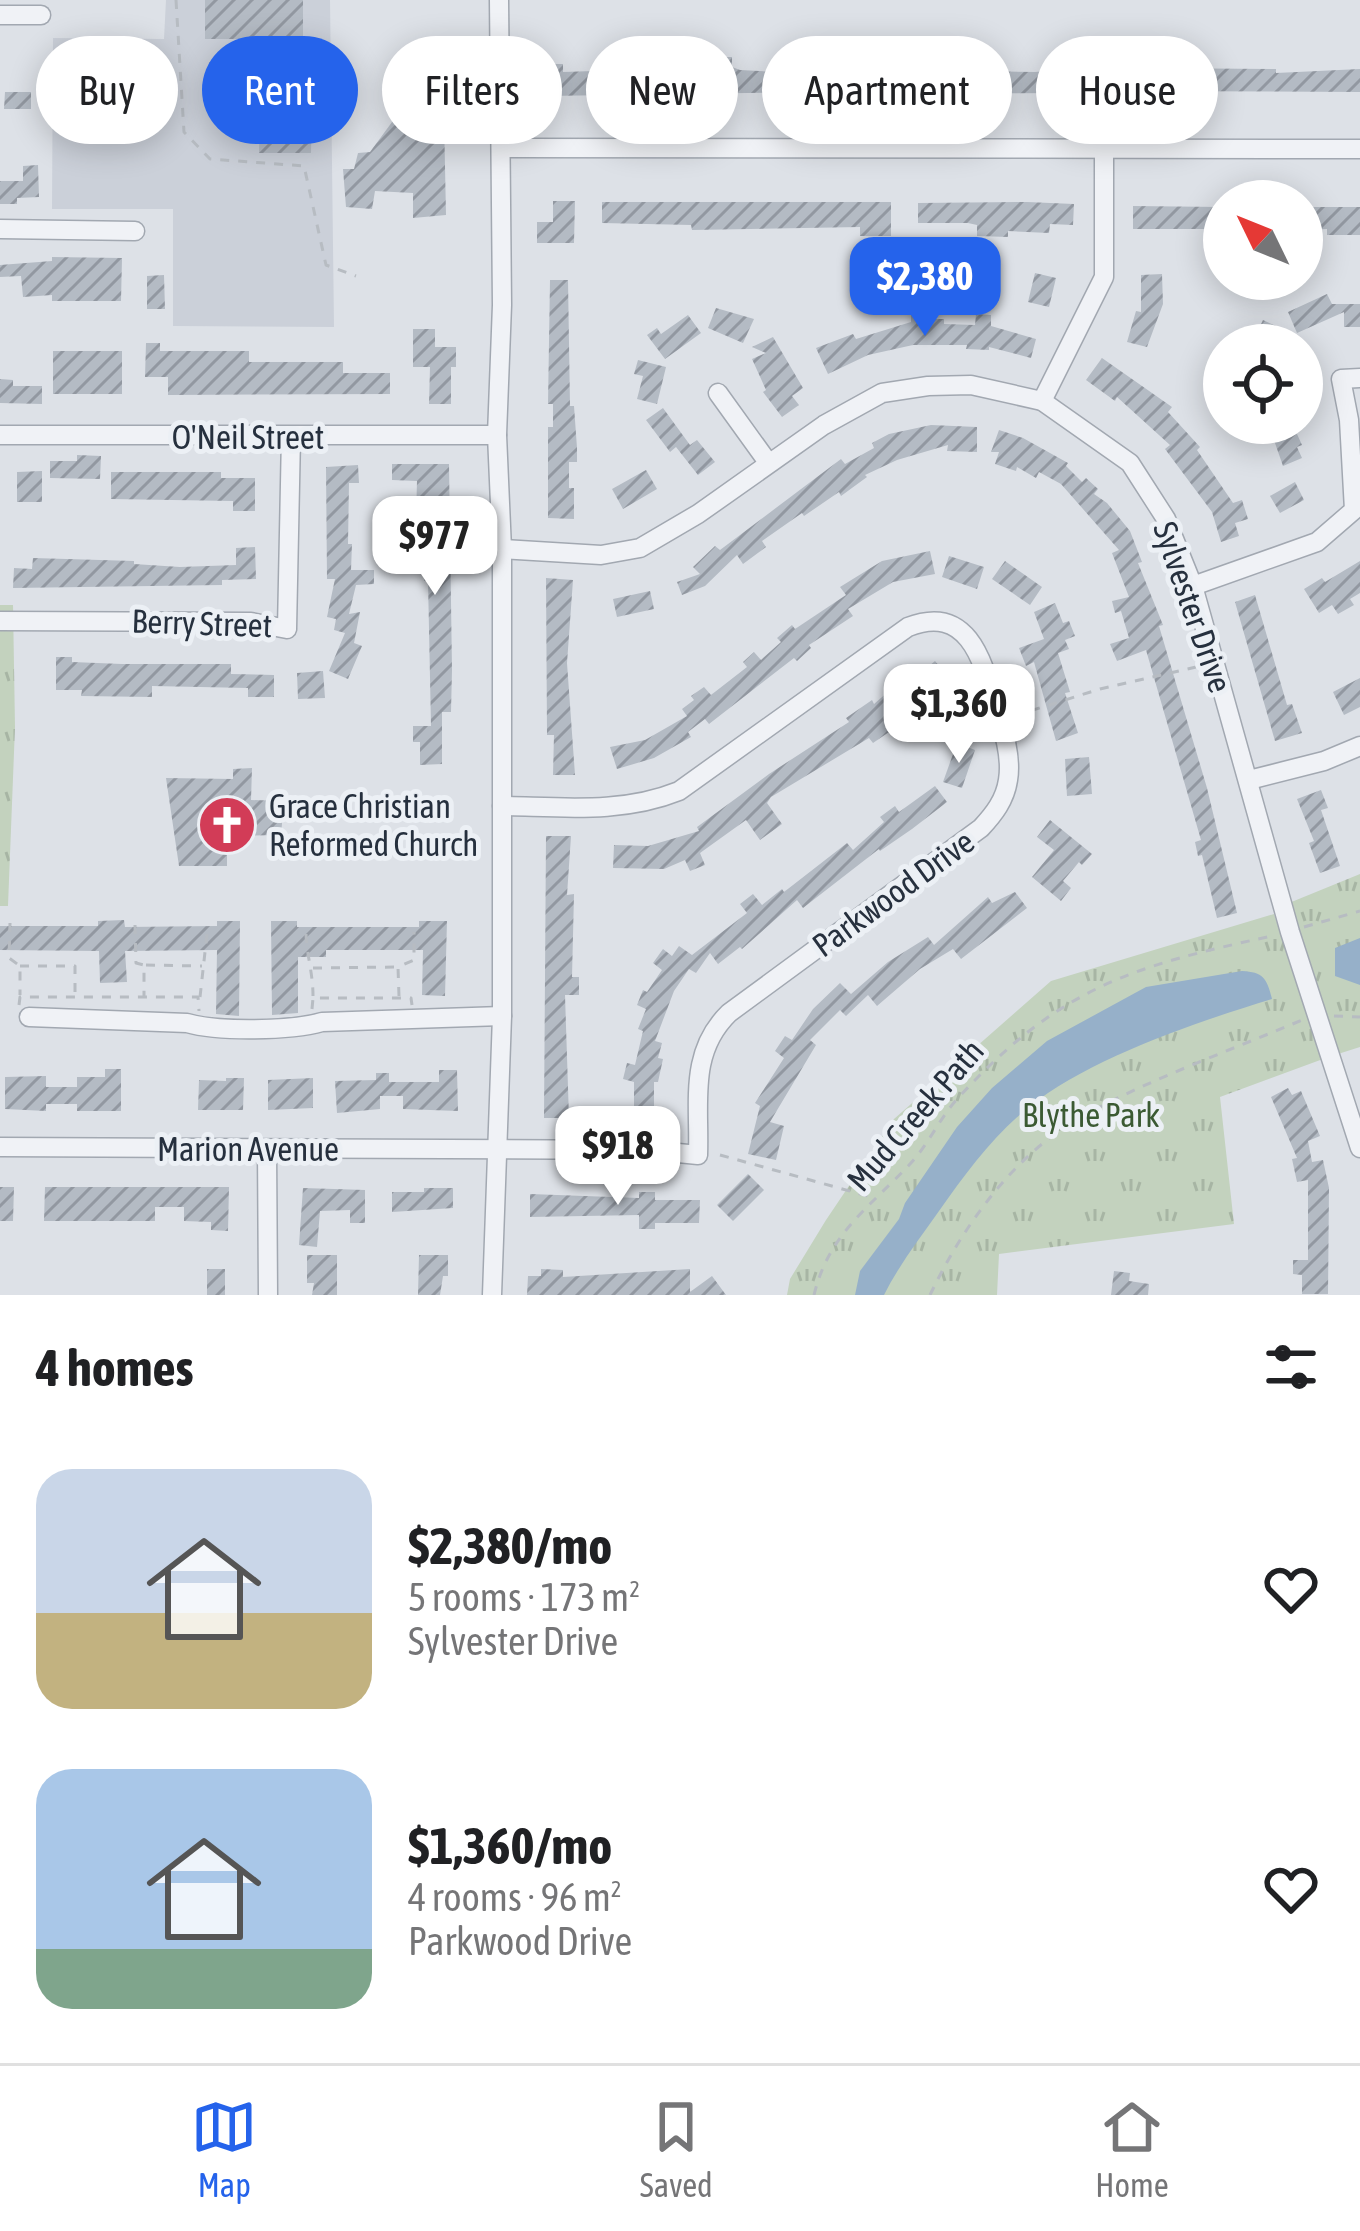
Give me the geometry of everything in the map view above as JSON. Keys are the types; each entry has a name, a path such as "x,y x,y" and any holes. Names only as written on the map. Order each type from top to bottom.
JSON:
{"street":[{"path":"492,1295 502,1016 502,549 496,435 503,148 500,0"},
{"path":"0,15 41,15"},
{"path":"1042,401 1104,278 1104,146"},
{"path":"503,148 1360,148"},
{"path":"0,230 135,231"},
{"path":"1192,586 1317,542 1354,510 1341,379 1360,378"},
{"name":"Sylvester Drive","path":"502,549 601,555 640,548 698,514 767,461 882,393 971,385 1042,401 1130,463 1166,519 1192,586 1290,932 1360,1148"},
{"path":"718,393 767,461"},
{"name":"O'Neil Street","path":"0,435 496,435"},
{"name":"Berry Street","path":"0,621 251,622 287,629 291,436"},
{"name":"Parkwood Drive","path":"497,1151 648,1150 698,1155 700,1060 715,1029 735,1008 981,829 999,806 1008,784 1009,760 987,673 971,639 940,622 918,623 680,791 617,808 502,806"},
{"path":"1249,780 1324,761 1360,746"},
{"path":"29,1017 208,1029 299,1029 322,1022 502,1016"},
{"name":"Marion Avenue","path":"0,1147 497,1151"},
{"path":"267,1149 268,1295"}],"path":[{"path":"176,0 184,132 210,159 304,166 326,265 356,276"},
{"path":"1000,720 1100,689 1215,662"},
{"name":"Mud Creek Path","path":"814,1295 819,1271 840,1233 917,1157 954,1102 1002,1052 1075,997 1159,961 1360,911"},
{"path":"10,923 9,958 20,966 75,965 75,997"},
{"path":"135,926 136,963 202,966"},
{"path":"313,968 398,968 413,960 414,932"},
{"path":"20,997 202,997 207,934"},
{"path":"306,934 307,958 313,968 311,1017"},
{"path":"144,965 144,998"},
{"path":"20,966 18,1009 29,1017"},
{"path":"398,968 399,998"},
{"path":"198,997 199,1017"},
{"path":"313,998 411,998 413,1009"},
{"path":"930,1295 951,1252 986,1202 1024,1161 1080,1118 1317,1014 1360,1018"},
{"path":"720,1155 877,1198"}],"shaded area":[{"path":"166,0 330,0 330,36 202,36 202,144 332,144 334,327 173,326 173,209 52,209 52,144 178,144 178,36 164,36"}],"green space":[{"path":"0,605 13,605 15,727 8,906 0,906"},
{"path":"1360,874 1360,1047 1338,1054 1289,903"},
{"name":"Blythe Park","path":"1274,914 1323,1059 1220,1097 1234,1224 999,1254 997,1295 787,1295 790,1279 894,1119 1051,981"}],"water":[{"path":"1360,938 1360,985 1335,976 1335,948"},
{"path":"1242,971 1263,978 1272,999 1145,1043 1054,1089 1016,1118 981,1156 884,1295 855,1295 860,1271 957,1127 992,1088 1047,1041 1146,987"}],"building":[{"path":"205,0 303,0 303,36 205,36"},
{"path":"562,64 563,72 586,71 586,95 562,96"},
{"path":"1218,69 1276,69 1276,73 1360,69 1360,92 1218,91"},
{"path":"740,70 762,71 762,93 738,93"},
{"path":"1012,72 1036,72 1036,93 1012,93"},
{"path":"5,92 31,92 31,109 4,109"},
{"path":"382,136 382,144 445,144 446,215 413,218 413,193 375,191 372,209 346,207 343,169 354,169 358,153 370,152"},
{"path":"259,144 311,144 311,153 259,153"},
{"path":"38,165 39,197 0,204 0,181 23,181 23,166"},
{"path":"553,201 575,201 574,243 537,243 537,222 553,222"},
{"path":"602,202 891,202 891,236 860,236 860,227 692,230 691,225 602,223"},
{"path":"918,203 1074,204 1073,225 1050,224 1049,233 1008,231 1008,237 977,236 977,225 968,223 918,223"},
{"path":"1133,206 1203,207 1203,229 1133,229"},
{"path":"1323,207 1360,207 1360,235 1327,235 1323,229"},
{"path":"52,257 122,258 121,301 23,297 21,276 0,277 0,265 52,261"},
{"path":"1035,273 1056,278 1049,307 1028,302"},
{"path":"1162,274 1163,304 1147,347 1127,342 1136,311 1141,312 1141,275"},
{"path":"164,275 165,309 147,309 147,276"},
{"path":"550,280 568,280 570,406 574,406 577,448 577,462 569,462 574,519 548,518 548,427 553,427 553,404 548,404"},
{"path":"1327,294 1332,304 1360,304 1360,327 1344,327 1344,312 1317,324 1293,324 1288,312 1323,300"},
{"path":"716,308 754,319 743,343 708,328"},
{"path":"932,308 932,319 944,319 944,324 975,325 976,314 991,315 991,326 1036,339 1031,358 989,347 913,345 868,355 828,374 816,348 853,334 856,339 911,322 911,309"},
{"path":"688,315 701,333 665,359 647,335 657,328 661,334"},
{"path":"413,329 435,329 435,347 456,347 451,404 429,404 430,367 413,367"},
{"path":"773,337 803,388 792,396 799,405 782,417 763,392 752,359 766,353 752,347"},
{"path":"146,343 160,343 160,351 249,351 249,362 343,362 343,373 390,373 390,394 168,395 168,377 145,377"},
{"path":"53,351 122,351 122,394 53,394"},
{"path":"1102,358 1172,407 1168,412 1200,447 1197,450 1233,503 1242,500 1248,519 1235,523 1239,536 1221,542 1212,512 1165,449 1170,445 1117,397 1115,401 1086,380"},
{"path":"638,360 666,367 657,404 637,399 643,376 634,374"},
{"path":"0,379 13,380 13,386 42,386 42,404 0,403"},
{"path":"663,408 690,445 697,440 715,462 698,475 676,447 670,452 646,420"},
{"path":"931,425 977,427 977,452 947,451 948,445 865,475 841,496 839,492 802,513 762,541 766,547 743,564 737,555 705,586 682,595 677,582 700,574 693,567 715,546 720,550 841,459 845,464 889,434"},
{"path":"999,430 1068,463 1082,482 1086,478 1098,489 1094,494 1130,531 1163,625 1159,626 1207,788 1237,913 1217,918 1195,842 1201,840 1146,650 1117,661 1110,644 1129,638 1121,611 1115,613 1112,601 1129,597 1112,553 1119,550 1061,484 1039,472 1036,478 1017,467 1016,471 995,464 999,452 991,452"},
{"path":"1275,444 1302,444 1297,447 1302,458 1283,466"},
{"path":"77,455 101,456 100,479 50,478 50,461 77,461"},
{"path":"392,464 449,464 452,670 451,712 442,712 442,764 420,765 420,742 413,742 413,726 431,726 424,567 432,567 432,517 416,517 417,481 392,480"},
{"path":"358,465 359,483 349,483 351,570 374,570 374,584 356,585 349,614 360,612 354,643 362,646 348,679 329,671 345,633 334,630 336,619 327,617 335,579 327,579 326,467"},
{"path":"646,470 657,489 623,509 612,489"},
{"path":"42,471 42,502 17,502 17,472"},
{"path":"111,472 221,472 221,478 255,478 255,511 233,511 233,501 111,499"},
{"path":"1295,482 1304,500 1280,513 1270,496"},
{"path":"255,547 256,579 222,580 222,585 13,588 14,568 32,569 33,558 180,567 236,565 236,548"},
{"path":"930,551 935,574 893,582 848,609 853,616 709,724 705,719 688,732 691,737 654,758 617,769 610,747 645,740 687,716 682,709 694,700 691,696 704,687 711,695 747,667 743,662 754,652 761,660 792,625 795,629 846,595 840,587 882,561"},
{"path":"949,556 984,567 977,589 942,577"},
{"path":"1005,561 1042,587 1030,605 992,579"},
{"path":"1360,561 1360,593 1350,599 1354,605 1338,614 1332,605 1319,613 1304,589"},
{"path":"546,578 573,580 567,663 575,775 553,775 554,735 547,735"},
{"path":"650,591 654,609 617,617 613,599"},
{"path":"1255,595 1287,705 1292,704 1302,733 1275,741 1235,602"},
{"path":"1055,603 1075,636 1065,640 1069,649 1058,653 1078,733 1056,741 1034,662 1026,666 1019,648 1044,639 1034,612"},
{"path":"56,657 122,664 231,664 231,674 274,675 274,697 248,697 248,688 152,686 152,697 81,696 82,690 56,690"},
{"path":"935,661 954,684 935,700 930,694 911,711 905,705 886,721 892,730 873,743 869,738 771,797 767,803 782,824 760,840 746,820 700,853 705,865 690,871 685,860 664,869 613,868 614,845 648,846 699,831 697,827 769,774 849,722 846,718 872,700 874,704 904,678 908,684"},
{"path":"323,671 325,698 298,699 297,673"},
{"path":"1360,678 1360,707 1344,715 1333,692"},
{"path":"957,743 975,750 962,788 943,782"},
{"path":"1089,757 1092,794 1067,796 1065,759"},
{"name":"Grace Christian Reformed Church","path":"252,768 251,800 284,801 281,835 227,836 227,866 179,866 166,778 233,779 233,769"},
{"path":"935,786 947,802 912,829 803,908 797,900 742,949 718,964 710,953 696,973 689,969 674,991 655,1041 662,1043 658,1058 663,1059 658,1082 654,1082 654,1117 634,1116 634,1082 623,1079 627,1063 635,1065 643,1031 638,1029 646,1009 637,1005 643,990 647,992 662,970 653,963 663,949 672,956 679,946 692,955 747,913 740,904 753,894 762,905 782,889 784,892 847,843 853,850 895,806 899,812"},
{"path":"1321,790 1328,808 1321,810 1340,866 1320,873 1309,843 1314,841 1297,799"},
{"path":"1050,820 1092,854 1063,881 1071,888 1061,901 1032,877 1054,850 1037,837"},
{"path":"546,836 571,836 567,895 574,894 572,977 579,977 579,995 565,995 569,1118 544,1118"},
{"path":"1015,892 1027,908 961,959 953,949 920,969 877,1006 868,995 846,1016 840,1010 810,1040 816,1045 770,1122 784,1126 776,1160 748,1154 760,1106 755,1103 784,1058 775,1051 785,1036 792,1040 813,1009 840,983 851,994 888,962 928,937 934,945 988,897 992,903"},
{"path":"124,920 125,927 217,926 217,921 240,921 239,1016 216,1014 217,950 125,951 127,982 100,983 99,951 0,950 0,926 98,926 98,921"},
{"path":"271,921 297,921 297,927 419,927 419,921 447,921 445,996 422,995 423,950 326,950 326,957 298,957 298,1013 272,1015"},
{"path":"105,1069 121,1069 121,1111 77,1111 77,1104 46,1104 46,1111 5,1109 5,1077 46,1076 46,1087 77,1087 77,1077 105,1077"},
{"path":"439,1070 457,1070 458,1111 403,1109 403,1096 380,1096 380,1109 337,1113 335,1081 376,1080 376,1073 389,1073 389,1082 439,1082"},
{"path":"244,1078 243,1110 198,1110 199,1080"},
{"path":"313,1078 313,1108 268,1110 268,1080"},
{"path":"1288,1088 1292,1095 1301,1091 1320,1136 1308,1141 1312,1162 1323,1160 1329,1188 1328,1294 1302,1294 1302,1275 1293,1274 1293,1260 1308,1260 1308,1180 1297,1182 1292,1159 1297,1158 1271,1097"},
{"path":"748,1174 764,1190 733,1221 717,1205"},
{"path":"0,1187 14,1187 13,1221 0,1221"},
{"path":"45,1187 229,1187 228,1231 211,1230 211,1222 184,1221 184,1207 155,1207 155,1221 44,1221"},
{"path":"303,1188 365,1190 365,1223 350,1223 350,1210 320,1211 317,1247 299,1245"},
{"path":"424,1188 453,1188 453,1208 392,1212 392,1192 424,1192"},
{"path":"639,1192 655,1192 655,1200 700,1200 699,1223 655,1223 655,1229 639,1229 639,1215 530,1217 530,1194 639,1198"},
{"path":"307,1255 337,1255 337,1295 312,1295"},
{"path":"419,1255 448,1255 448,1276 443,1276 440,1295 418,1295"},
{"path":"207,1269 225,1269 225,1295 207,1295"},
{"path":"541,1269 563,1270 563,1277 690,1269 690,1292 712,1276 726,1295 527,1295 528,1276 541,1276"},
{"path":"1114,1271 1130,1273 1129,1281 1149,1284 1148,1295 1111,1295"}],"place":[{"name":"Grace Christian Reformed Church","path":"227,825"}]}
